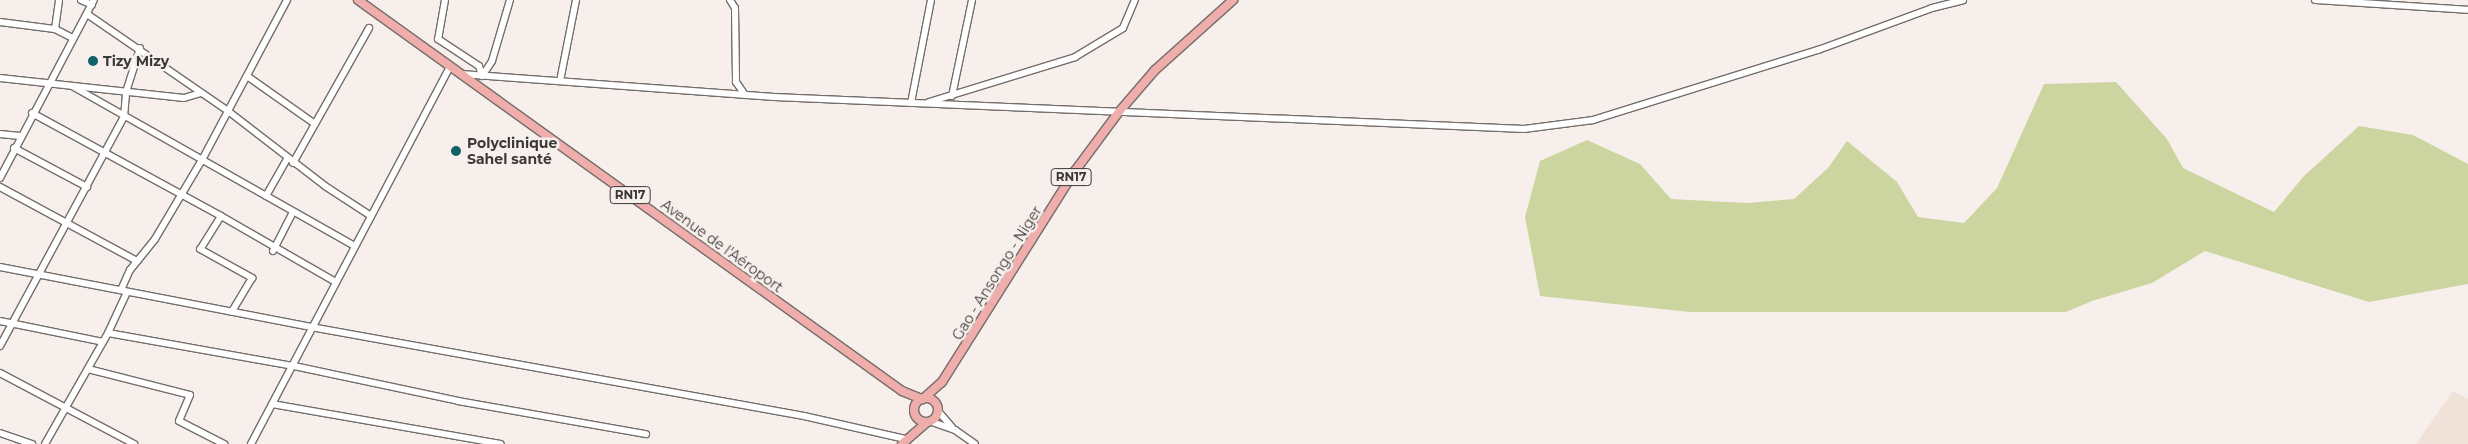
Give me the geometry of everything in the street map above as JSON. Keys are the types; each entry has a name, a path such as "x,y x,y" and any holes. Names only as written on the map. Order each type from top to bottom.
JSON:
{"main road":[{"name":"Avenue de l'Aéroport","path":"358,0 902,390"},
{"name":"Gao - Ansongo - Niger","path":"942,382 1075,171 1118,113 1155,70 1233,0"},
{"name":"RN17","path":"902,390 923,398 942,382"},
{"name":"RN17","path":"937,408 942,382"},
{"name":"RN17","path":"902,390 914,412"},
{"path":"923,398 937,408 928,421 906,440 914,412 923,398"},
{"path":"914,412 928,421"}],"street":[{"path":"55,30 59,0"},
{"path":"0,178 32,113 93,3 81,0"},
{"path":"46,444 108,334 137,261 155,239 202,160 287,0"},
{"path":"445,0 438,39 479,66 482,76"},
{"path":"482,76 492,61 510,0"},
{"path":"560,81 576,0"},
{"path":"730,0 735,8 736,82 745,95"},
{"path":"911,103 931,0"},
{"path":"952,96 972,0"},
{"path":"922,104 1075,57 1123,28 1135,0"},
{"path":"461,74 745,95 1118,113 1524,129 1593,120 1818,50 1932,8 1963,0"},
{"path":"2315,0 2468,10"},
{"path":"87,14 140,48 200,93 228,111 290,161 371,216"},
{"path":"0,22 55,30 74,38"},
{"path":"266,196 315,124 369,28"},
{"path":"0,346 124,117 126,92 140,48"},
{"path":"251,444 294,366 311,327 450,66"},
{"path":"247,76 315,124"},
{"path":"0,78 184,98 200,93"},
{"path":"72,86 355,246"},
{"path":"32,113 221,216 273,250 336,282"},
{"path":"0,134 20,136"},
{"path":"14,148 86,188"},
{"path":"0,187 137,261"},
{"path":"273,250 293,212"},
{"path":"221,216 200,249 252,278 232,311"},
{"path":"0,267 311,327 804,416 906,440"},
{"path":"0,320 103,342"},
{"path":"108,334 294,366 458,401 646,434"},
{"path":"88,369 190,395 180,421 224,444"},
{"path":"0,373 134,444"},
{"path":"272,404 501,444"},
{"path":"937,408 955,430 975,444"},
{"path":"928,421 955,430"},
{"path":"0,433 32,444"}],"shaded area":[{"path":"2453,391 2468,399 2468,444 2416,444"}],"green space":[{"path":"2116,82 2167,139 2183,168 2274,212 2304,176 2359,126 2413,135 2468,164 2468,284 2369,302 2205,251 2152,283 2092,301 2066,312 1690,312 1540,296 1525,217 1540,161 1587,140 1640,164 1671,199 1747,203 1794,199 1828,168 1847,141 1897,182 1918,217 1964,223 1997,188 2044,84"}],"place":[{"name":"Tizy Mizy","path":"93,61"},
{"name":"Polyclinique Sahel santé","path":"456,151"}]}
